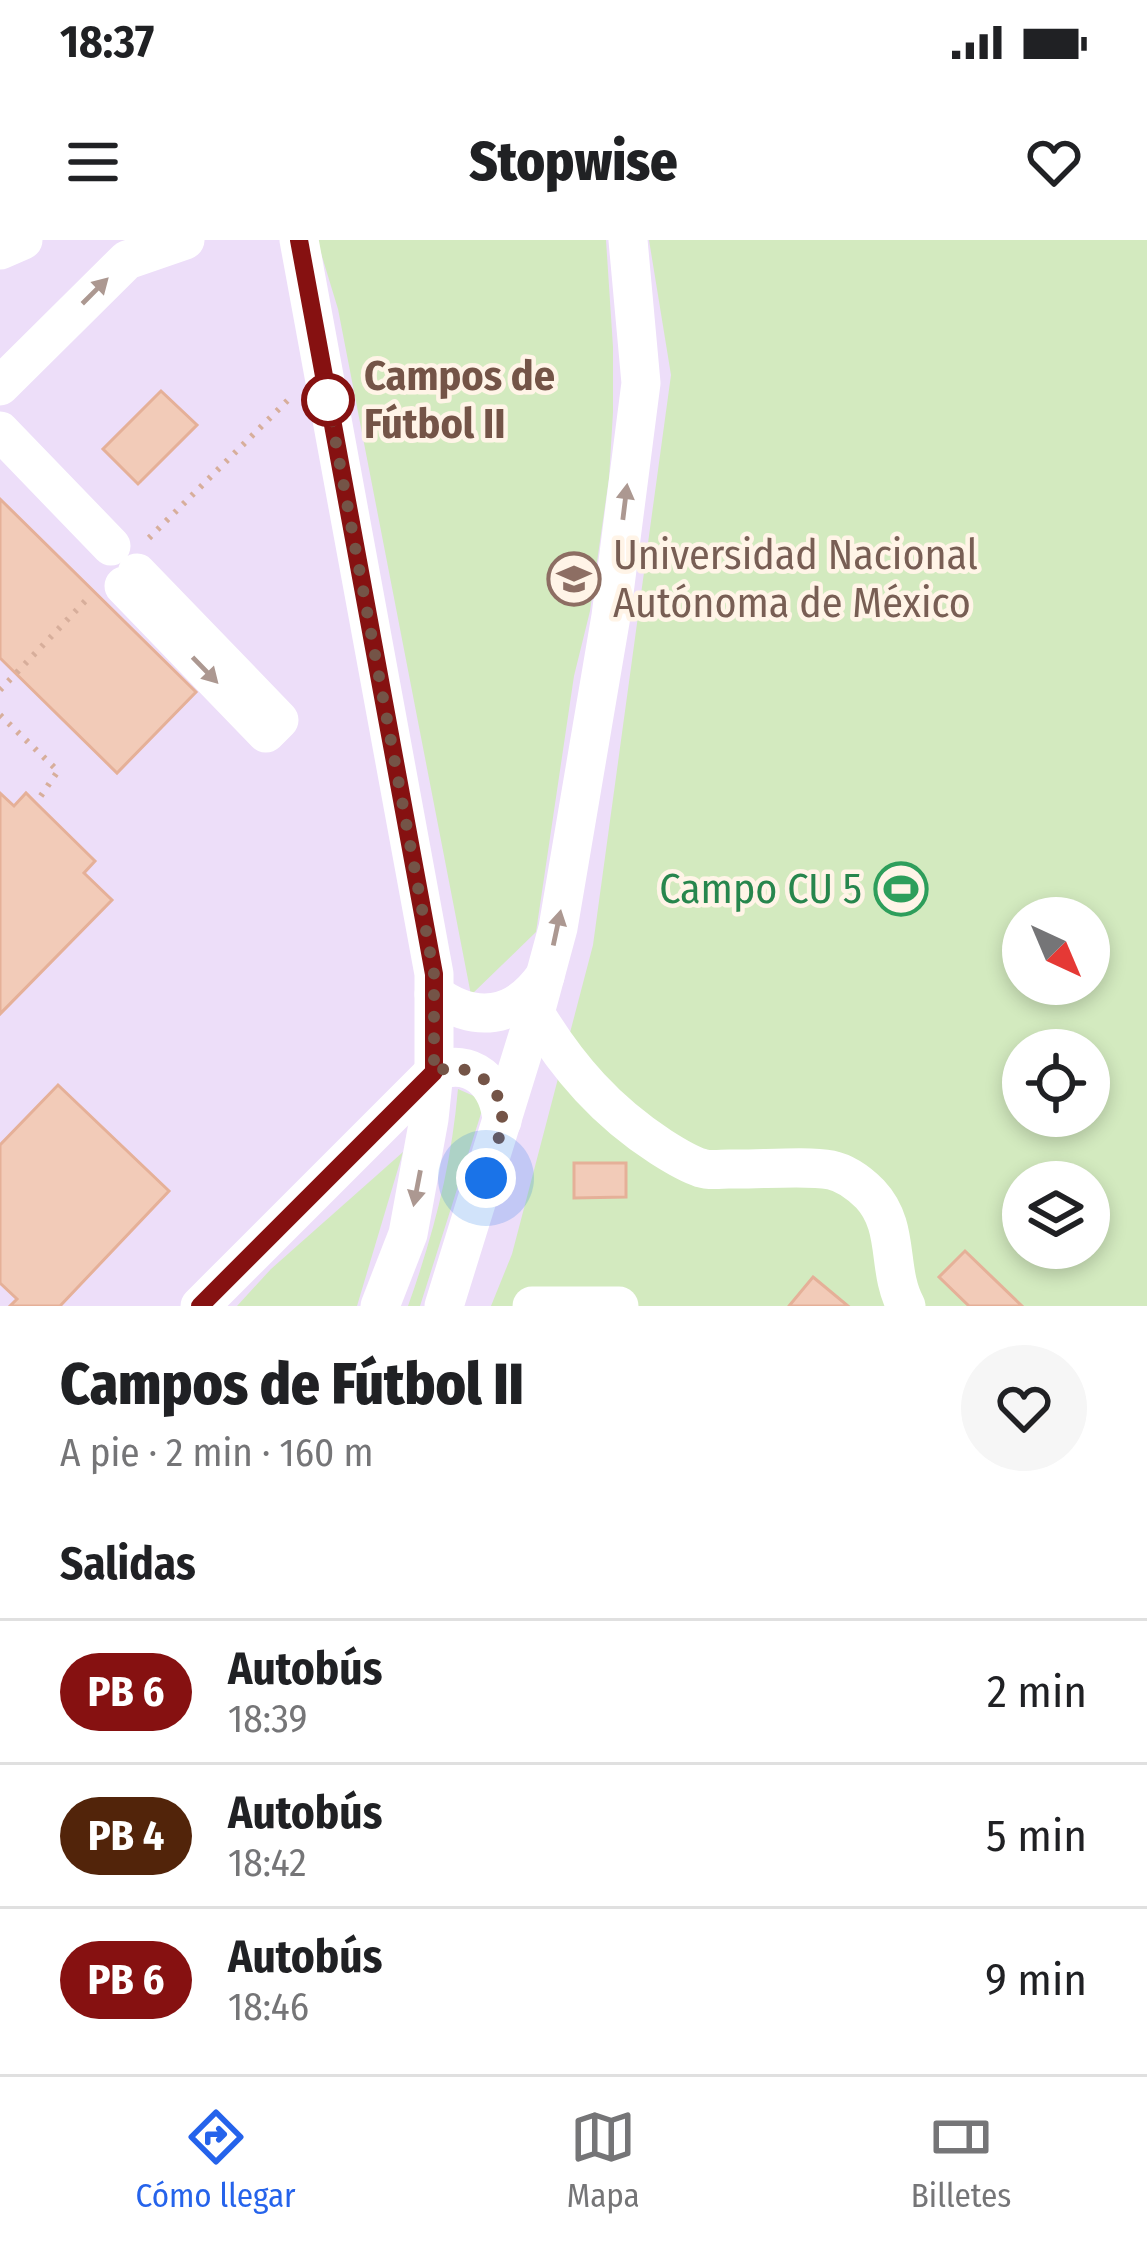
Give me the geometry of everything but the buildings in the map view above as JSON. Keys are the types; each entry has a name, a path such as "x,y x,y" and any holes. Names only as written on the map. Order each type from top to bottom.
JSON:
{"street":[{"path":"0,250 23,240"},
{"path":"0,386 127,260 185,240"},
{"path":"443,1306 558,928 611,616 641,383 628,240"},
{"path":"290,241 321,366 434,974 430,1119 408,1234 380,1306"},
{"path":"0,431 117,567"},
{"path":"0,459 117,567"},
{"path":"434,994 467,1012 486,1014 520,1003 534,991 540,995 555,1046 578,1077 635,1130 703,1169 833,1170 854,1180 883,1213 891,1232 894,1274 906,1306"},
{"path":"200,1306 434,1072 448,1066 484,1079 495,1091 502,1121"},
{"path":"532,1306 620,1306"}],"path":[{"path":"0,690 321,366"},
{"path":"0,715 58,771 36,803"}],"shaded area":[{"name":"Universidad Nacional Autónoma de México","path":"0,240 1147,240 1147,1306 0,1306"}],"green space":[{"path":"317,240 606,240 613,347 609,478 536,932 471,995 338,309"},
{"path":"649,240 1147,240 1147,1306 491,1306 512,1254 593,945 671,375"},
{"path":"458,1089 485,1101 420,1306 408,1306 440,1199"},
{"path":"403,1152 357,1306 237,1306 271,1269"}],"bus line":[{"path":"200,1306 434,1072 434,974 299,240"}],"place":[{"name":"Campos de Fútbol II","path":"328,400"},
{"name":"Universidad Nacional Autónoma de México","path":"574,579"},
{"name":"Campo CU 5","path":"901,889"}],"route":[{"path":"328,400 434,974 434,1072 448,1066 473,1071 495,1091 502,1121 486,1178"}]}
